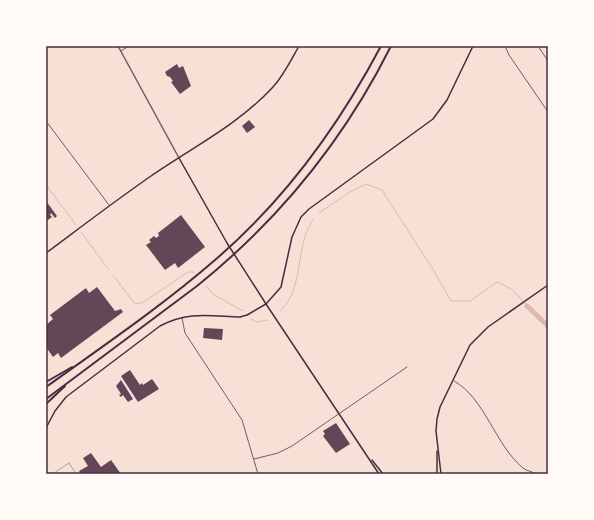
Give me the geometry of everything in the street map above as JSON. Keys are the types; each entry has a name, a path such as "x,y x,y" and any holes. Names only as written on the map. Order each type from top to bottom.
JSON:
{"highway":[{"path":"46,387 171,296 215,260 272,204 290,184 336,124 360,85 381,46"},
{"path":"46,399 220,268 279,211 325,156 344,129 391,46"},
{"path":"46,382 83,360"},
{"path":"46,404 77,375"}],"main road":[{"path":"46,253 109,206 179,158 216,135 263,97 284,72 299,46"},
{"path":"46,428 55,410 66,397 160,326 196,314 240,317 247,316 266,304 281,287 290,243 301,217 424,127 437,115 447,100 473,46"},
{"path":"179,158 237,259 368,455 379,474"},
{"path":"441,474 436,427 437,417 470,345 488,327 548,285"},
{"path":"437,474 438,446"},
{"path":"368,455 383,474"}],"street":[{"path":"118,46 179,158"},
{"path":"120,51 129,46"},
{"path":"505,46 508,53 548,112"},
{"path":"538,46 548,61"},
{"path":"46,121 109,206"},
{"path":"182,318 185,333 242,420 258,474"},
{"path":"254,459 287,449 407,367"},
{"path":"453,381 470,394 498,438 518,462 524,468 537,474"}],"lane":[{"path":"46,473 54,473 69,464 76,474"}],"building":[{"path":"177,64 179,68 183,66 191,86 180,94 171,82 173,81 165,72"},
{"path":"249,120 255,127 247,133 242,126"},
{"path":"46,201 57,216 55,218 51,213 50,215 52,217 48,220 46,217"},
{"path":"181,215 205,247 178,268 175,263 165,270 146,245 151,242 149,240 154,236 156,238 159,236 158,233"},
{"path":"97,287 115,311 121,309 123,312 61,358 58,353 53,357 46,347 46,325 53,319 50,315 86,288 89,293"},
{"path":"204,328 223,329 222,340 203,338"},
{"path":"130,370 140,385 142,383 143,385 152,379 159,389 138,402 121,376"},
{"path":"121,380 133,399 128,402 123,395 121,397 119,395 121,394 116,386"},
{"path":"336,423 350,444 336,453 323,436 325,434 323,431"},
{"path":"91,453 101,467 111,460 121,474 81,474 79,471 88,466 83,458"}],"waterway":[{"path":"319,213 350,192 366,184 382,190 434,271 451,301 470,301 497,282 513,290 527,306"},
{"path":"46,185 76,225"},
{"path":"280,311 288,302 293,291 303,243 313,220"},
{"path":"81,232 109,270"},
{"path":"113,275 135,304 142,303 188,272 194,272"},
{"path":"206,286 214,295 243,311"},
{"path":"527,306 548,326"},
{"path":"251,319 257,322 267,320"}]}
